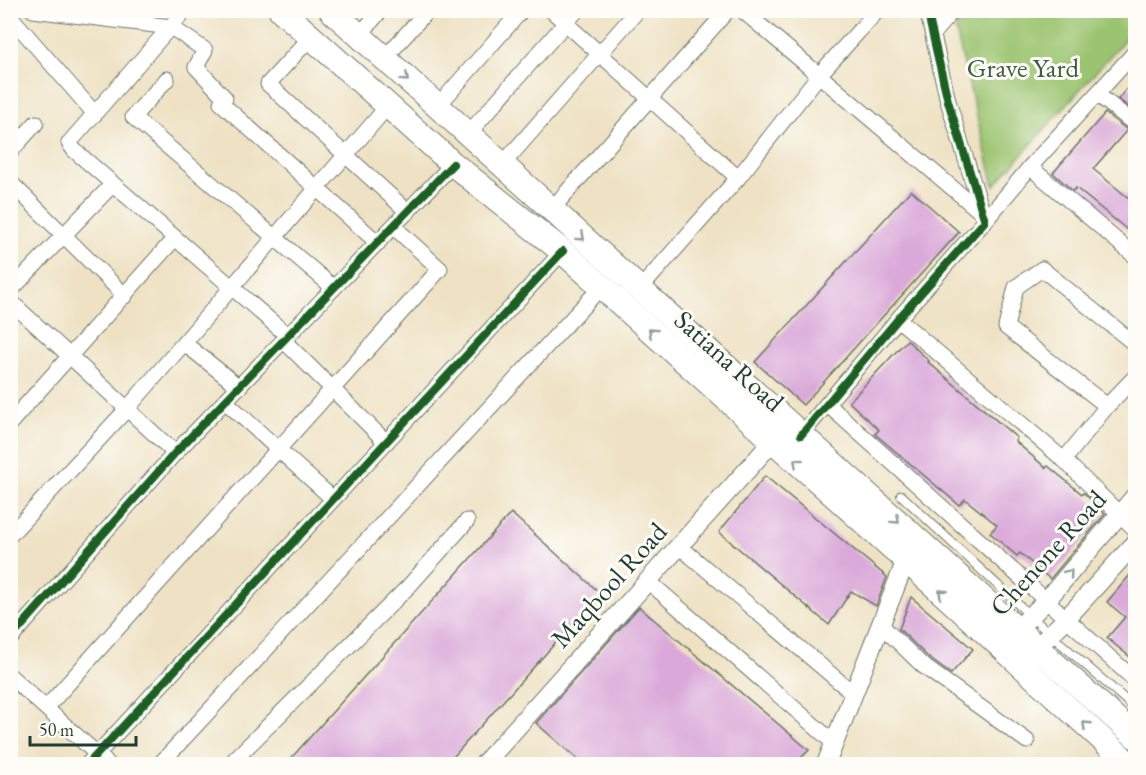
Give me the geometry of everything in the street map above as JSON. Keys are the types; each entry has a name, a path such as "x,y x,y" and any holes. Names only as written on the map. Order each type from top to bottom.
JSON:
{"main road":[{"name":"Satiana Road","path":"281,10 453,164 602,286 1000,646 1036,648 1136,737"},
{"name":"Satiana Road","path":"331,10 801,435 1024,622 1036,648 1129,765"}],"street":[{"path":"33,10 171,27 205,50 196,67 225,98 221,103 378,243"},
{"path":"185,10 69,143 74,150 232,287 286,338 386,442"},
{"path":"359,36 381,10"},
{"path":"384,59 428,10"},
{"path":"437,107 522,10"},
{"path":"551,10 738,178"},
{"path":"468,134 577,10"},
{"path":"501,165 638,10"},
{"path":"551,210 728,10"},
{"path":"742,10 983,217"},
{"path":"639,289 738,178 819,75 878,10"},
{"path":"927,10 948,101 983,217"},
{"path":"933,33 953,10"},
{"path":"10,16 95,114"},
{"path":"311,37 268,84 408,212"},
{"path":"801,435 983,217 1136,51"},
{"path":"167,79 132,117 334,288"},
{"path":"1097,94 1136,125"},
{"path":"10,535 127,409 387,107"},
{"path":"10,152 36,123"},
{"path":"10,639 175,453 453,164"},
{"path":"1030,166 1136,256"},
{"path":"10,182 125,296"},
{"path":"10,291 113,184"},
{"path":"46,708 440,269 394,227"},
{"path":"10,423 176,238"},
{"path":"10,676 46,708 98,761 333,499 562,251"},
{"path":"1107,406 1006,327 1016,287 1042,269 1136,345"},
{"path":"160,765 602,286"},
{"path":"13,309 70,356 175,453"},
{"path":"898,319 1064,460 1136,530"},
{"path":"184,343 239,387"},
{"path":"1064,460 1107,406 1136,376"},
{"path":"225,401 333,499"},
{"path":"827,404 1136,681"},
{"name":"Maqbool Road","path":"484,765 773,441"},
{"name":"Chenone Road","path":"1000,646 1046,601 1136,495"},
{"path":"230,765 409,586 467,521"},
{"name":"Chenone Road","path":"1036,648 1066,619 1136,542"},
{"path":"679,546 854,694"},
{"path":"826,765 906,560"},
{"path":"648,581 834,743"},
{"path":"881,626 922,665 1027,741"}],"lane":[{"path":"902,495 1024,622"},
{"path":"1036,648 1136,709"}],"green space":[{"name":"Grave Yard","path":"980,11 1126,11 1135,19 1135,28 994,186 955,28"}],"building":[{"path":"1129,86 1136,92 1136,112 1118,99"},
{"path":"1105,113 1127,130 1093,169 1136,204 1136,237 1076,188 1073,191 1053,173"},
{"path":"911,190 959,232 803,405 755,362"},
{"path":"907,340 928,362 1017,438 1015,441 1046,468 1048,466 1082,494 1084,493 1105,514 1050,579 1020,553 1017,556 990,533 997,525 965,499 959,505 875,434 879,430 849,402"},
{"path":"765,476 887,577 876,606 851,591 829,625 719,532"},
{"path":"511,513 600,593 446,765 285,765"},
{"path":"1136,568 1136,662 1107,638 1125,617 1107,602"},
{"path":"911,597 973,649 951,674 929,658 899,629"},
{"path":"639,607 809,750 794,765 584,765 536,723"}],"cycle path":[{"path":"801,435 898,319 985,221 948,101 927,10"},
{"path":"10,639 175,453 453,164"},
{"path":"88,764 563,251"}]}
